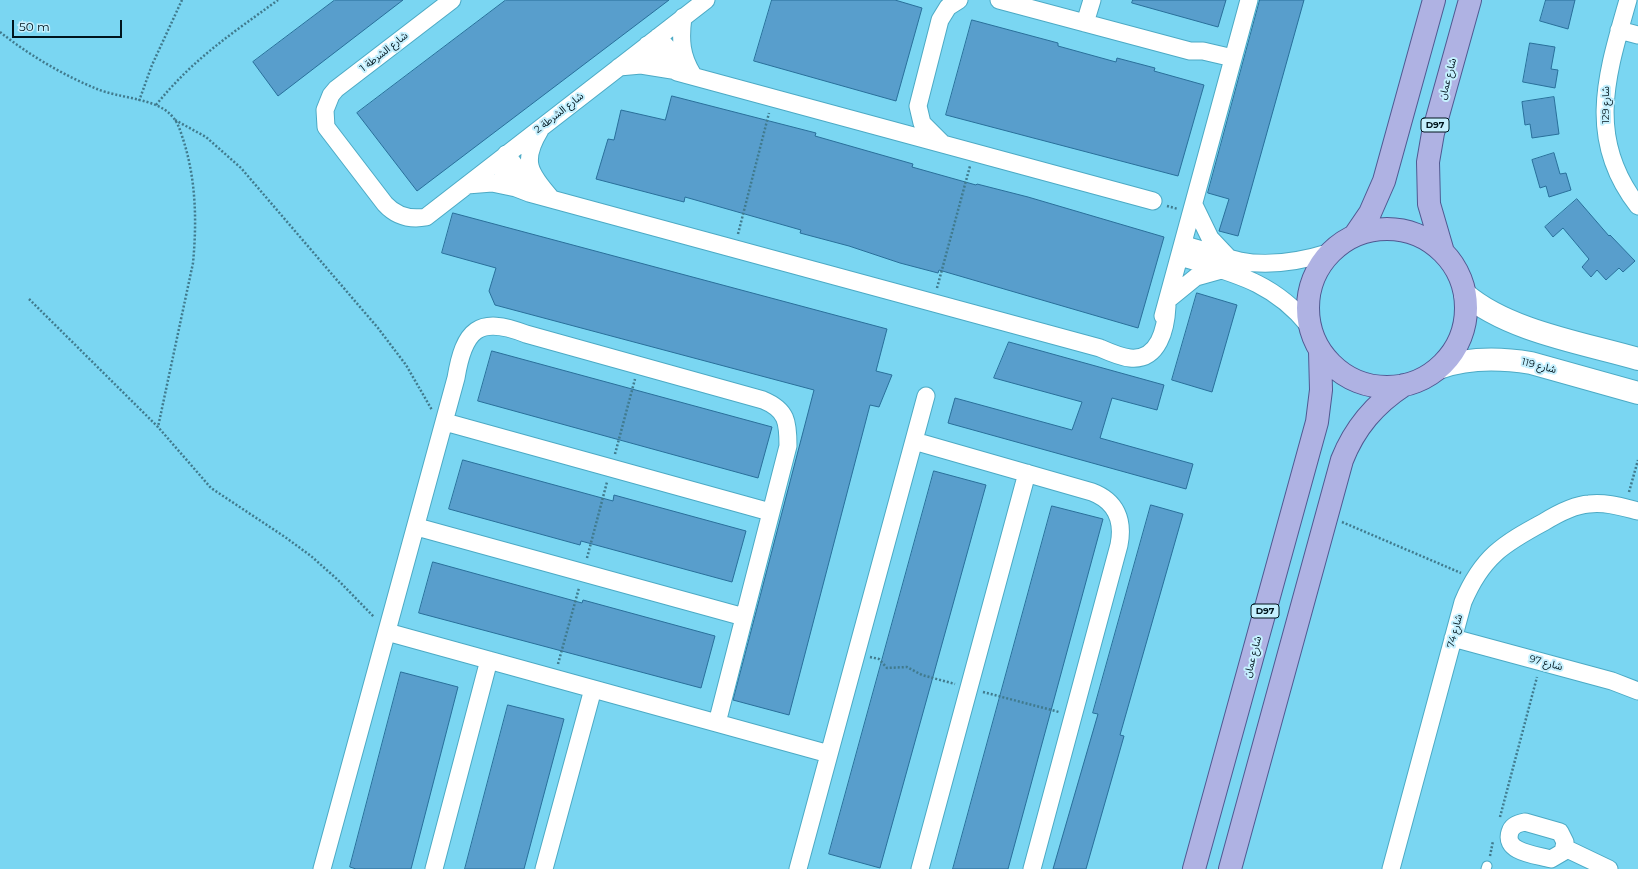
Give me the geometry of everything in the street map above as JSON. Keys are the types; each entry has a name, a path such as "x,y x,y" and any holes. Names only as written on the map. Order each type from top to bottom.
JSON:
{"main road":[{"path":"1355,235 1370,213 1384,181 1434,0"},
{"name":"شارع عمان","path":"1443,252 1429,204 1428,162 1433,133 1470,0"},
{"path":"1392,228 1411,232 1428,240 1443,252 1454,264 1461,278 1465,294 1466,310 1464,326 1459,342 1450,356 1438,368 1422,379 1404,385 1385,387 1360,382 1348,377 1332,366 1320,351 1309,326 1307,309 1309,293 1319,268 1331,252 1342,242 1355,235 1373,230 1392,228"},
{"name":"شارع عمان","path":"1194,869 1315,430 1321,390 1320,351"},
{"path":"1230,869 1328,516 1342,460 1353,436 1369,414 1379,403 1404,385"}],"street":[{"name":"شارع الشرطة 1","path":"408,218 394,213 380,198 326,127 325,110 331,96 336,90 452,0"},
{"name":"شارع الشرطة 2","path":"408,218 426,217 706,0"},
{"path":"942,143 922,123 918,106 940,20 948,7 959,0"},
{"path":"999,0 1190,51 1202,59 1232,63"},
{"path":"1085,23 1092,0"},
{"path":"467,185 492,183 516,188 529,193 1100,348 1131,348 1143,343 1154,333 1168,303 1249,0"},
{"name":"شارع 129","path":"1628,0 1606,83 1606,126 1615,165 1622,182 1638,206"},
{"path":"683,17 681,38 682,50 693,75"},
{"path":"1619,30 1638,35"},
{"path":"652,41 693,75"},
{"path":"652,41 661,62 675,71"},
{"path":"619,67 652,66 693,75 1152,201"},
{"path":"542,126 532,143 528,157 535,180 544,196"},
{"path":"501,159 544,196"},
{"path":"501,159 516,188"},
{"path":"1194,205 1210,238 1222,252 1227,264"},
{"path":"1182,251 1227,264 1270,290 1298,311 1309,326"},
{"path":"1168,303 1196,277 1227,264 1286,262 1331,252"},
{"path":"1465,294 1489,311 1517,324 1638,359"},
{"path":"322,869 417,527 456,378 470,350 484,338 500,334 526,334 763,400 776,407 785,415 788,432 788,446 717,723"},
{"name":"شارع 119","path":"1438,368 1450,364 1473,360 1516,361 1531,363 1638,393"},
{"path":"798,869 926,396"},
{"path":"445,422 610,469 770,512"},
{"path":"914,441 1100,495 1114,507 1118,515 1121,528 1119,545 1032,869"},
{"path":"920,869 1027,473"},
{"name":"شارع 74","path":"1391,869 1463,602 1474,578 1500,548 1549,519 1575,507 1589,504 1604,504 1632,510"},
{"path":"417,527 744,617"},
{"path":"387,632 829,754"},
{"name":"شارع 97","path":"1453,638 1638,690"},
{"path":"434,869 489,660"},
{"path":"544,869 592,689"},
{"path":"1565,848 1609,869"}],"path":[{"path":"138,101 152,65 182,0"},
{"path":"156,105 182,75 212,47 278,0"},
{"path":"0,32 32,55 88,85 108,93 156,105 167,112 175,120 206,137 241,168 378,328 406,365 429,406 445,422"},
{"path":"735,248 774,97"},
{"path":"158,427 192,263 195,241 192,176 188,156 175,120"},
{"path":"933,302 974,152"},
{"path":"29,299 158,427 211,488 285,537 310,556 343,585 387,632"},
{"path":"554,678 638,365"},
{"path":"1632,510 1638,460"},
{"path":"1328,516 1474,578"},
{"path":"1499,821 1541,662"},
{"path":"1486,867 1495,836"}],"building":[{"path":"335,0 403,0 278,96 253,62"},
{"path":"506,0 669,0 417,191 357,113"},
{"path":"772,0 895,0 922,8 896,101 754,61"},
{"path":"1133,0 1226,0 1218,27 1132,3"},
{"path":"1260,0 1304,0 1238,236 1219,231 1229,199 1208,193"},
{"path":"1546,0 1575,0 1568,29 1540,21"},
{"path":"972,20 1058,43 1058,46 1116,62 1117,58 1155,68 1154,71 1204,85 1178,176 946,115"},
{"path":"1530,43 1555,47 1551,69 1558,70 1555,88 1523,82"},
{"path":"672,96 816,133 815,136 913,164 912,167 976,185 1028,197 1164,237 1138,328 939,270 938,273 900,263 849,246 800,233 801,230 685,197 684,202 596,179 608,139 614,140 621,110 665,120"},
{"path":"1554,97 1559,134 1532,138 1530,124 1525,125 1522,102"},
{"path":"1554,153 1560,174 1566,173 1571,190 1549,197 1546,186 1540,188 1532,160"},
{"path":"1577,199 1609,236 1610,235 1635,261 1623,272 1619,268 1606,280 1597,270 1591,277 1582,267 1589,259 1563,228 1553,237 1545,227"},
{"path":"453,213 887,329 876,371 892,375 879,407 870,405 789,715 733,700 814,390 495,305 489,291 496,268 442,253"},
{"path":"1197,293 1237,305 1212,392 1172,380"},
{"path":"1009,342 1164,385 1157,410 1112,398 1100,438 1193,464 1186,489 948,423 955,398 1072,430 1082,402 994,378"},
{"path":"492,351 772,427 758,478 478,401"},
{"path":"463,460 613,501 614,495 746,531 732,582 581,541 580,545 449,509"},
{"path":"934,471 986,485 880,868 829,854"},
{"path":"1151,505 1183,514 1120,735 1124,736 1086,869 1053,869 1098,714 1093,713"},
{"path":"1052,506 1103,519 1008,869 953,869"},
{"path":"433,562 582,603 583,600 715,636 701,688 419,613"},
{"path":"401,672 458,687 411,869 356,869 350,867"},
{"path":"508,705 564,719 524,869 465,869"}]}
